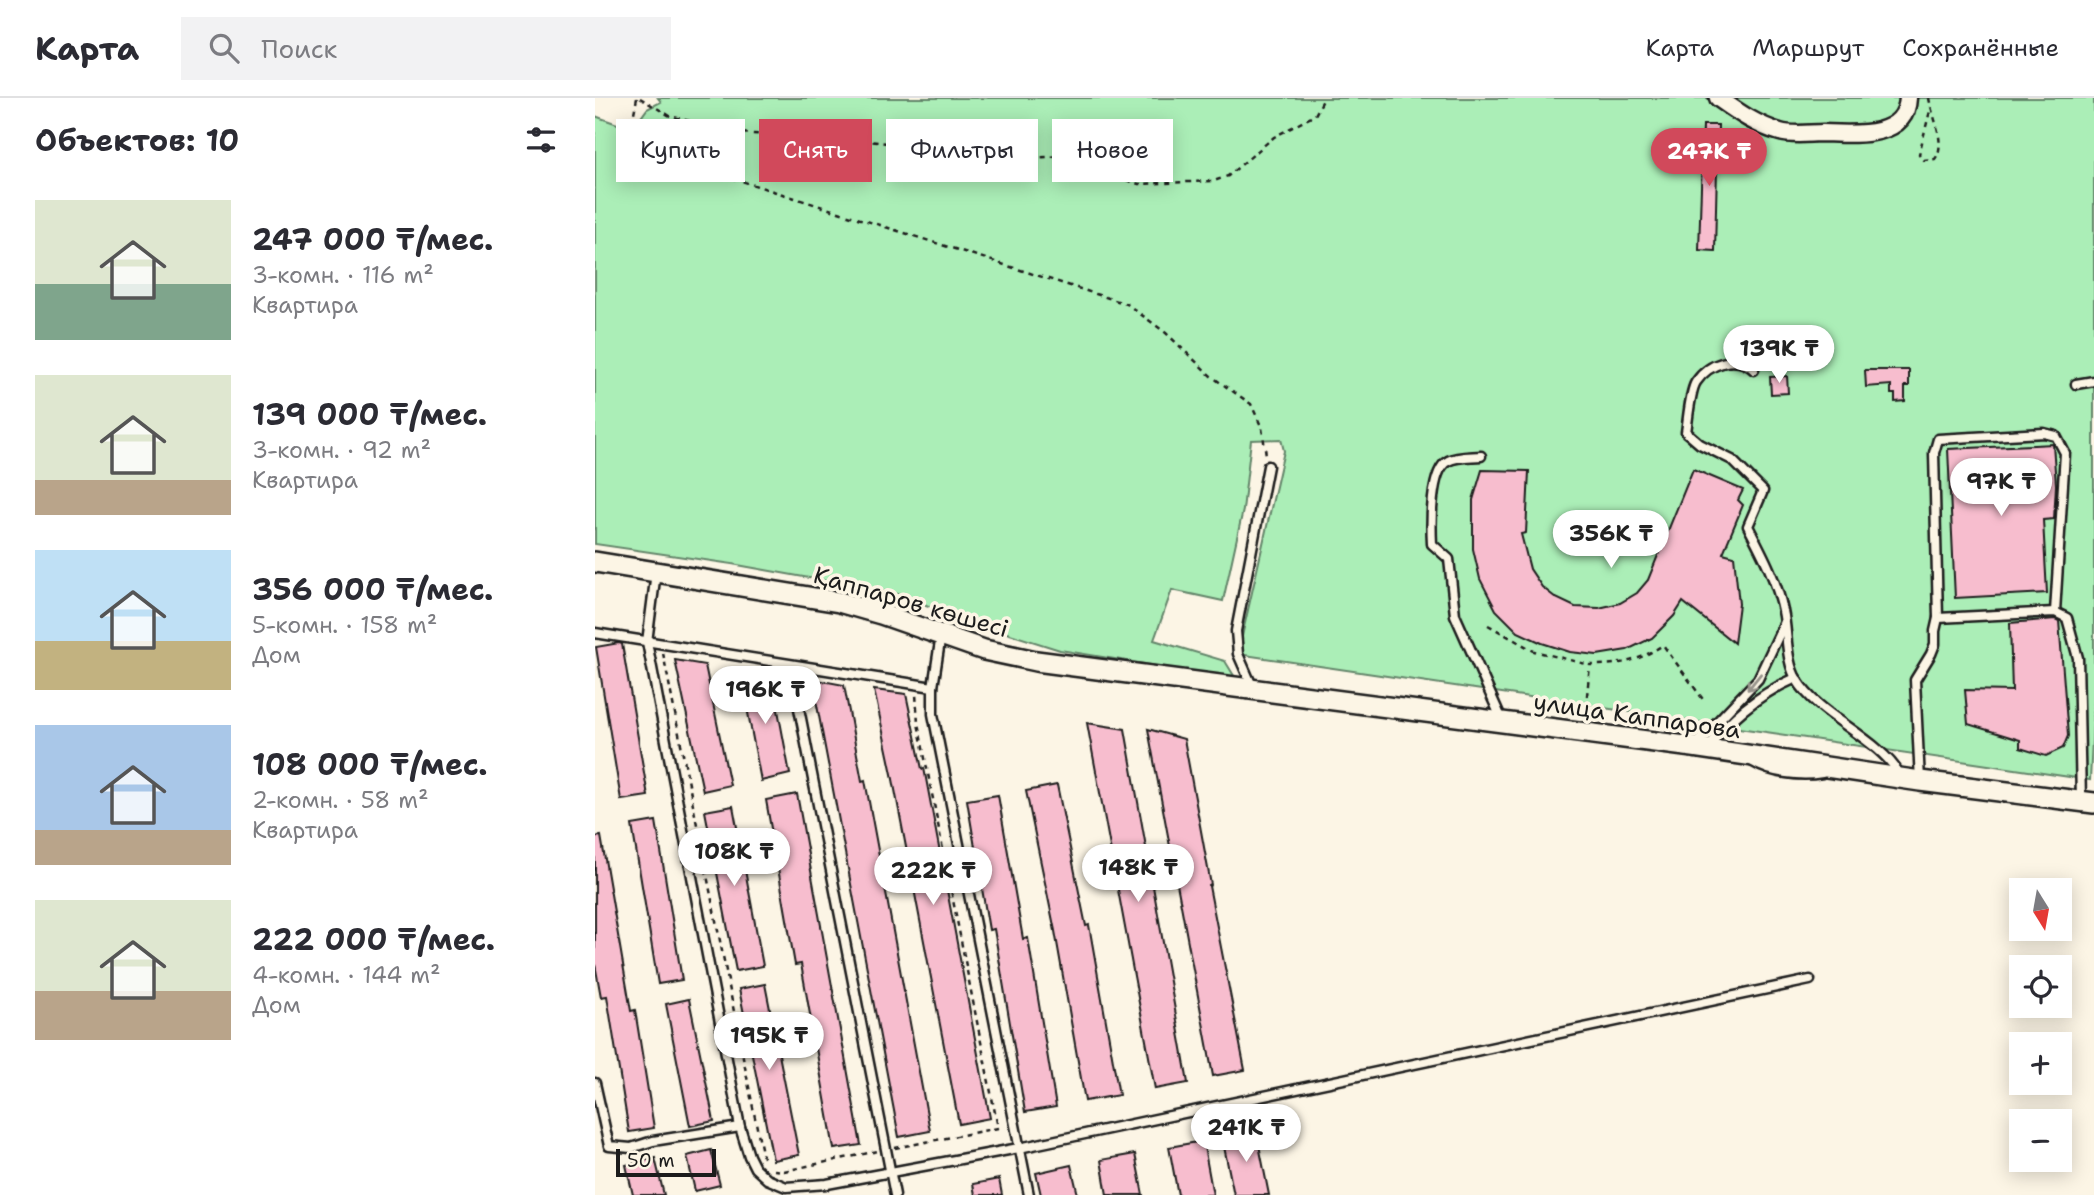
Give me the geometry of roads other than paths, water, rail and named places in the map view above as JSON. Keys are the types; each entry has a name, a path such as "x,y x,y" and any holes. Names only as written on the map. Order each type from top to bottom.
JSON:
{"street":[{"path":"1718,98 1748,119 1782,133 1865,134 1884,130 1898,121 1908,98"},
{"name":"Қаппаров көшесі","path":"595,562 839,602 984,650 1036,662 1173,681"},
{"name":"улица Каппарова","path":"1173,681 1700,748 2088,802"}],"lane":[{"path":"1754,370 1749,365 1734,361 1719,362 1695,383 1686,432 1700,444 1732,460 1763,491 1748,526 1769,567 1785,621 1796,678 1807,693 1911,779"},
{"path":"2076,384 2094,382"},
{"path":"1911,779 1915,680 1935,644 1938,618 1934,453 1938,439 2044,433 2056,436 2064,453 2055,612"},
{"path":"1481,456 1451,459 1444,463 1434,485 1431,534 1432,544 1449,559 1455,615 1503,723"},
{"path":"1254,690 1238,654 1236,631 1268,466"},
{"path":"656,572 647,642 740,1127 748,1156 755,1168 767,1179 786,1187 827,1184 1019,1148 1810,980"},
{"path":"1938,618 2055,612 2067,618 2078,658 2088,802"},
{"path":"1700,748 1758,678 1785,621"},
{"path":"595,633 933,687"},
{"path":"941,635 933,687 933,714 1029,1195"},
{"path":"793,665 794,683 895,1195"},
{"path":"1700,748 1757,699 1796,678"},
{"path":"595,1083 609,1146 631,1149 653,1141 740,1127"}]}
